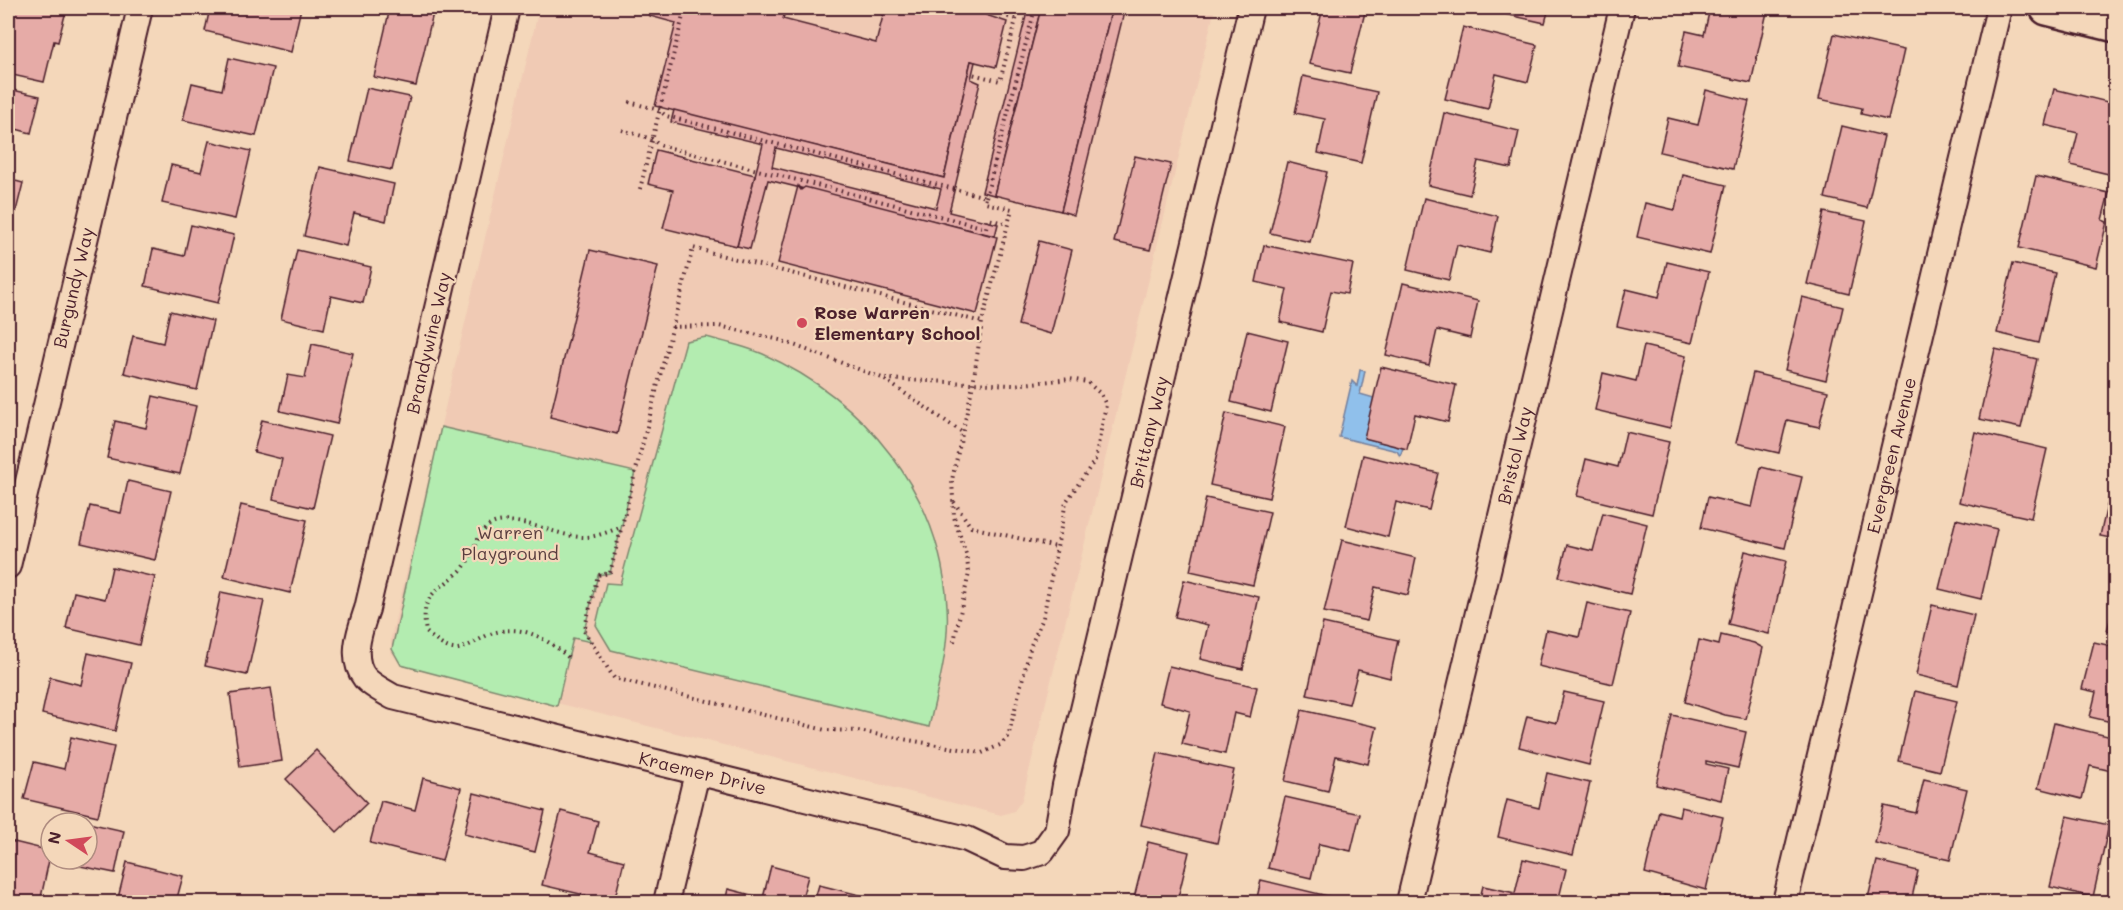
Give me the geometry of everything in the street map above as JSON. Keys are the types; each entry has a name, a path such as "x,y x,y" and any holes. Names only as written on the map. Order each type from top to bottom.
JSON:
{"main road":[{"path":"2048,8 2115,25"}],"street":[{"name":"Burgundy Way","path":"8,566 140,8"},
{"name":"Brandywine Way","path":"365,678 358,660 357,640 367,609 507,8"},
{"name":"Brittany Way","path":"1042,852 1057,831 1068,773 1251,8"},
{"name":"Bristol Way","path":"1409,903 1622,8"},
{"name":"Evergreen Avenue","path":"1785,903 1999,8"},
{"name":"Kraemer Drive","path":"365,678 393,697 967,839 1005,857 1024,858 1042,852"},
{"path":"666,903 697,773"}],"path":[{"path":"640,189 685,8"},
{"path":"1006,8 1004,16 1016,19"},
{"path":"968,73 1000,81 1019,8"},
{"path":"953,646 969,573 966,554 954,518 952,474 973,384 982,322 1012,209 985,203 1035,8"},
{"path":"629,102 659,110 666,116 986,197"},
{"path":"622,130 652,139 659,145 986,228 988,219 1008,224"},
{"path":"885,380 1013,385 1070,379 1087,382 1101,394 1106,405 1095,460 1066,501 1043,618 1031,645 1008,737 1000,745 982,753 858,731 825,730 614,678 584,631 598,575 610,573 693,248 982,322"},
{"path":"672,327 719,326 780,340 885,380 962,432"},
{"path":"953,499 971,526 1056,547"},
{"path":"568,657 547,640 520,629 495,632 457,650 448,648 426,632 423,610 435,590 465,567 479,539 494,523 511,521 579,537 591,537 621,527"}],"shaded area":[{"name":"Rose Warren Elementary School","path":"539,8 1215,8 1022,800 1014,811 1001,815 399,663 391,652 391,638"}],"green space":[{"path":"706,337 763,354 800,373 834,396 891,454 913,488 930,525 942,565 947,606 945,652 929,727 611,650 596,625 606,583 620,584 686,341"},
{"name":"Warren Playground","path":"441,427 635,472 610,573 598,575 584,631 591,642 573,638 557,706 401,665 392,649"}],"water":[{"path":"1360,370 1365,371 1360,394 1374,398 1365,438 1403,448 1400,456 1397,451 1339,437 1352,381 1357,386"}],"building":[{"path":"8,8 48,8 66,11 58,42 54,41 44,82 8,74"},
{"path":"210,8 301,8 291,52 205,31"},
{"path":"390,8 409,8 433,13 416,86 374,77"},
{"path":"652,8 786,8 783,19 876,43 885,8 988,8 986,15 1007,22 996,67 971,61 944,178 655,106 676,23 650,16"},
{"path":"1028,8 1041,8 994,195 982,192"},
{"path":"1041,8 1112,8 1061,211 994,195"},
{"path":"1112,8 1125,8 1074,215 1061,211"},
{"path":"1323,8 1366,8 1350,73 1309,64"},
{"path":"1477,8 1549,8 1545,23"},
{"path":"1710,8 1748,8 1767,12 1751,83 1678,67 1686,31 1704,35"},
{"path":"1463,27 1537,45 1528,82 1496,74 1488,109 1445,99"},
{"path":"1834,34 1904,50 1888,120 1861,114 1862,108 1819,99"},
{"path":"229,58 273,68 256,136 183,120 192,83 222,90"},
{"path":"971,61 975,62 971,79 980,83 949,212 998,224 995,236 768,180 750,249 737,246 763,144 671,122 674,110 944,178","holes":["776,148 941,189 936,208 772,167"]},
{"path":"1303,76 1377,92 1361,163 1318,153 1325,119 1295,113"},
{"path":"367,88 410,97 392,170 350,161"},
{"path":"8,89 40,96 31,133 8,127"},
{"path":"2054,89 2116,104 2116,164 2113,175 2070,165 2078,133 2045,125"},
{"path":"1706,90 1749,101 1733,169 1660,152 1668,118 1698,125"},
{"path":"1444,113 1519,131 1511,168 1478,161 1470,195 1428,185"},
{"path":"1842,126 1884,136 1867,208 1825,198"},
{"path":"209,141 251,151 235,219 162,203 171,165 201,172"},
{"path":"656,150 755,175 737,246 663,228 673,190 648,184"},
{"path":"1135,156 1171,164 1150,250 1114,242"},
{"path":"1287,162 1327,172 1310,242 1270,233"},
{"path":"320,167 394,184 386,221 354,213 346,246 304,236"},
{"path":"1683,175 1726,185 1710,254 1637,237 1645,203 1675,210"},
{"path":"2036,176 2109,193 2102,220 2107,222 2096,267 2019,248"},
{"path":"8,179 23,183 14,219 8,218"},
{"path":"798,186 801,190 805,187 997,237 977,314 778,263"},
{"path":"1424,198 1498,216 1490,253 1457,245 1449,280 1407,270"},
{"path":"1824,212 1866,221 1849,294 1807,284"},
{"path":"191,225 234,235 218,303 145,286 153,249 184,256"},
{"path":"1039,241 1072,250 1051,334 1018,325"},
{"path":"1264,245 1353,264 1347,294 1331,291 1322,332 1280,322 1287,289 1256,282"},
{"path":"297,250 371,267 363,303 331,296 324,329 281,319"},
{"path":"590,250 658,266 617,434 550,417"},
{"path":"1667,262 1709,272 1692,343 1617,326 1626,289 1659,297"},
{"path":"2013,263 2055,273 2039,343 1997,333"},
{"path":"1403,283 1478,301 1470,338 1437,330 1429,365 1386,355"},
{"path":"1802,297 1843,307 1826,380 1785,370"},
{"path":"170,311 213,321 197,390 124,373 133,336 163,343"},
{"path":"1247,331 1288,341 1271,412 1231,402"},
{"path":"312,344 353,353 337,424 280,411 288,375 305,378"},
{"path":"1644,346 1686,356 1670,428 1595,410 1603,373 1636,381"},
{"path":"1995,349 2037,359 2021,428 1979,419"},
{"path":"1381,367 1456,385 1448,422 1415,414 1407,449 1364,438"},
{"path":"1753,373 1828,391 1819,427 1787,420 1779,453 1736,443"},
{"path":"153,396 196,406 180,474 107,458 115,421 146,428"},
{"path":"1226,413 1285,427 1269,498 1210,485"},
{"path":"262,420 330,436 313,508 273,499 282,459 254,452"},
{"path":"1626,432 1669,442 1652,514 1577,496 1586,459 1618,467"},
{"path":"1975,432 2047,449 2031,518 1959,502"},
{"path":"1363,455 1438,473 1429,510 1396,502 1388,537 1346,526"},
{"path":"2116,466 2116,539 2100,536"},
{"path":"1761,467 1802,477 1785,548 1701,528 1708,497 1752,507"},
{"path":"128,481 171,491 155,560 81,543 90,506 121,513"},
{"path":"1206,498 1270,512 1253,585 1190,571"},
{"path":"241,505 307,520 290,593 224,577"},
{"path":"1603,513 1647,524 1630,594 1559,577 1567,545 1593,551"},
{"path":"1956,519 1997,529 1981,599 1939,589"},
{"path":"1342,540 1416,558 1408,595 1375,587 1367,621 1324,612"},
{"path":"1745,551 1786,561 1769,634 1728,624"},
{"path":"112,567 155,577 139,645 66,628 74,592 105,599"},
{"path":"1184,580 1259,597 1243,669 1200,659 1208,625 1175,617"},
{"path":"221,592 264,601 247,675 205,666"},
{"path":"2116,598 2116,633 2107,631"},
{"path":"1587,603 1630,613 1613,684 1538,666 1546,630 1579,637"},
{"path":"1932,605 1974,615 1958,685 1916,675"},
{"path":"1323,623 1398,640 1390,678 1358,670 1349,704 1307,695"},
{"path":"1721,635 1754,643 1763,648 1746,719 1685,702 1699,640 1719,645"},
{"path":"2094,642 2116,647 2116,723 2090,717 2096,692 2082,689"},
{"path":"88,653 131,663 115,731 42,714 50,677 81,685"},
{"path":"1169,666 1257,687 1250,717 1234,713 1225,754 1182,744 1190,711 1160,703"},
{"path":"271,688 282,761 240,767 230,694"},
{"path":"1915,691 1957,701 1940,771 1899,761"},
{"path":"1564,692 1604,701 1589,765 1519,747 1527,716 1557,723"},
{"path":"1302,710 1377,727 1368,764 1336,756 1328,791 1285,781"},
{"path":"1672,715 1746,732 1738,768 1706,761 1706,764 1728,769 1721,800 1656,785"},
{"path":"2054,723 2116,738 2116,772 2090,766 2082,799 2038,788"},
{"path":"71,737 114,747 99,812 76,811 24,799 34,762 64,769"},
{"path":"316,750 367,803 337,832 286,779"},
{"path":"1158,753 1234,770 1217,843 1141,825"},
{"path":"1547,773 1590,783 1573,855 1498,837 1507,800 1539,808"},
{"path":"423,778 461,788 442,861 370,843 381,801 415,810"},
{"path":"1924,779 1967,789 1950,860 1875,843 1884,806 1916,813"},
{"path":"474,793 545,811 535,852 464,834"},
{"path":"1285,797 1360,814 1351,851 1319,844 1311,878 1268,868"},
{"path":"1681,807 1723,817 1706,890 1645,873 1659,811 1679,816"},
{"path":"561,811 598,821 590,852 624,861 614,902 542,885"},
{"path":"2067,816 2109,825 2093,897 2050,887"},
{"path":"99,825 124,831 115,873 99,870"},
{"path":"10,841 39,848 39,871 47,871 40,902 8,902"},
{"path":"1148,842 1189,852 1177,902 1133,902"},
{"path":"1523,859 1566,869 1558,902 1479,902 1483,886 1515,893"},
{"path":"1877,861 1918,871 1911,902 1867,902"},
{"path":"127,862 183,876 176,902 117,902"},
{"path":"771,866 808,876 801,902 725,902 728,889 763,898"},
{"path":"1261,880 1336,898 1335,902 1256,902"},
{"path":"819,885 888,902 814,902"},
{"path":"1664,895 1698,902 1663,902"}],"place":[{"name":"Rose Warren Elementary School","path":"802,323"}]}
